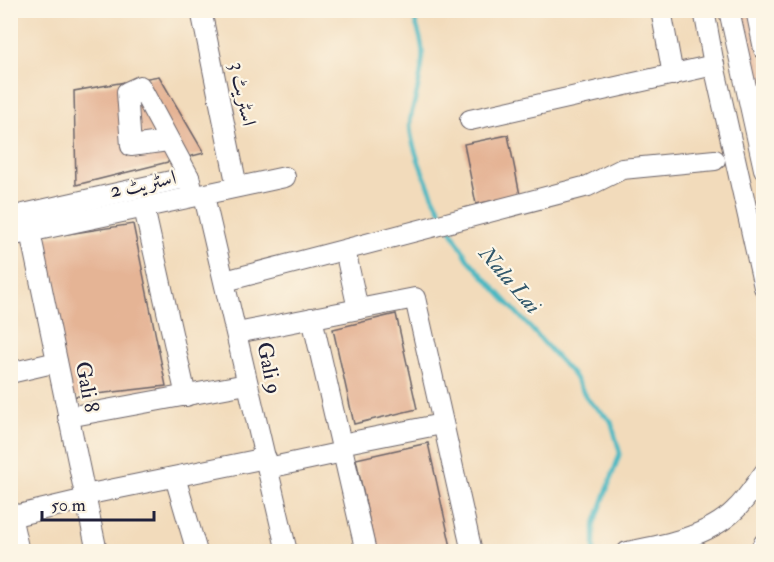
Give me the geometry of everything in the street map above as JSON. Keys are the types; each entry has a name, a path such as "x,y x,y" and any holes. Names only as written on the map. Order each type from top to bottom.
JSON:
{"street":[{"name":"اسٹریٹ 3","path":"201,10 237,187"},
{"path":"661,10 673,75"},
{"path":"705,10 714,65 764,287"},
{"path":"729,10 764,169"},
{"path":"756,10 764,49"},
{"path":"470,120 714,65"},
{"name":"Gali 9","path":"168,141 199,197 225,281 287,552"},
{"path":"225,281 588,186 622,169 715,160"},
{"path":"10,217 189,177"},
{"name":"اسٹریٹ 2","path":"10,236 285,177"},
{"path":"144,208 186,396"},
{"name":"Gali 8","path":"30,232 97,552"},
{"path":"345,250 358,309"},
{"path":"237,333 415,298 472,552"},
{"path":"312,318 366,552"},
{"path":"10,373 57,362"},
{"path":"68,417 247,384"},
{"path":"20,552 11,515 175,477 267,463 442,424"},
{"path":"175,477 197,552"},
{"path":"629,551 683,539 717,524 735,510 759,479"},
{"path":"759,552 764,543"}],"building":[{"path":"735,10 749,10 764,73 764,133"},
{"path":"159,76 204,153 76,185 74,91"},
{"path":"508,135 520,195 476,204 464,144"},
{"path":"133,224 166,386 70,397 35,239"},
{"path":"396,314 417,409 354,424 333,329"},
{"path":"428,443 451,547 432,552 376,552 356,459"}],"waterway":[{"name":"Nala Lai","path":"411,10 422,44 421,71 411,117 411,134 423,173 445,219"},
{"name":"Nala Lai","path":"449,227 468,259 574,376 588,400 611,421 620,453 594,526 594,552"}]}
